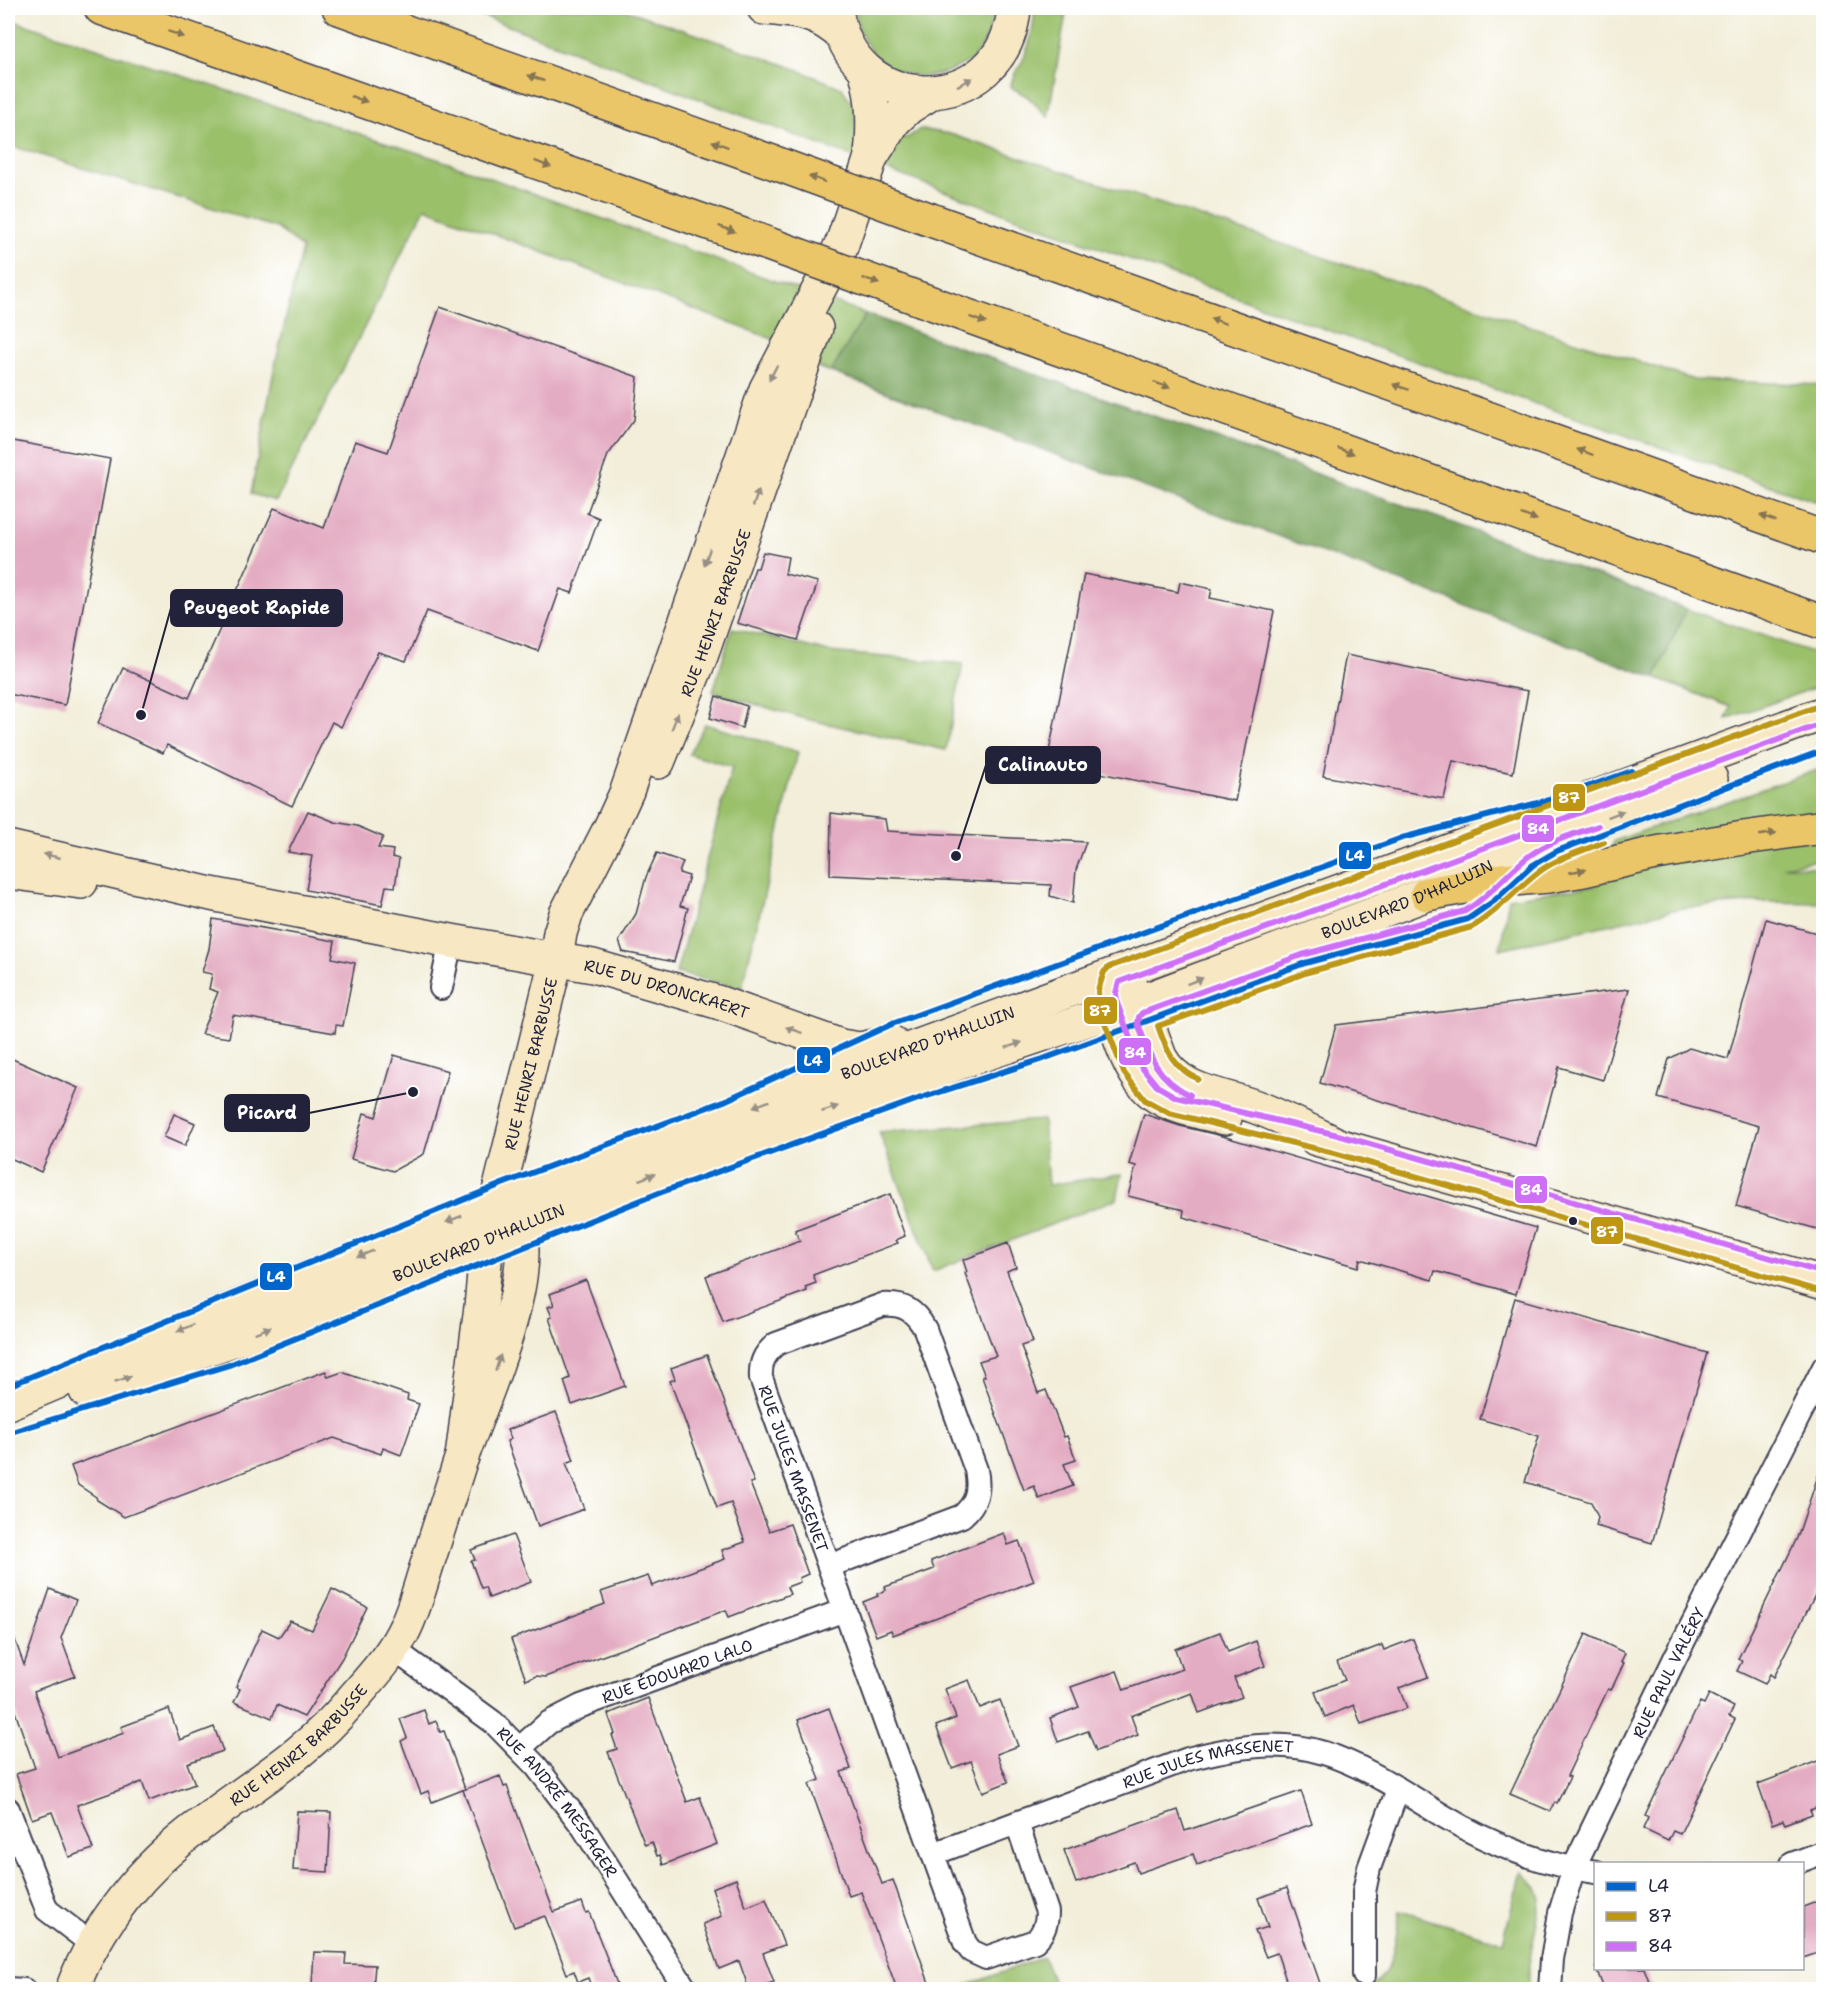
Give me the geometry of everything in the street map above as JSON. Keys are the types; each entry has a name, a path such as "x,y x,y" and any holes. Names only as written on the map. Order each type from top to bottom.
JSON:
{"highway":[{"path":"100,8 757,240 1824,623"},
{"path":"339,8 1824,538"},
{"path":"384,8 465,53"},
{"path":"1427,894 1492,881 1549,876 1584,870 1656,853 1743,838 1824,827"}],"main road":[{"path":"764,8 807,13 826,22 839,22 850,51 865,69 890,85 918,92 933,92 964,84 989,65 999,53 1006,39 1014,8"},
{"name":"RUE HENRI BARBUSSE","path":"865,69 871,91 874,118 871,157"},
{"name":"RUE HENRI BARBUSSE","path":"462,1457 487,1240 566,914 612,826 627,791 766,388 828,274 840,247 871,157 894,121 909,107 933,92"},
{"name":"BOULEVARD D'HALLUIN","path":"8,1403 228,1310 497,1201 1824,713"},
{"name":"BOULEVARD D'HALLUIN","path":"8,1416 133,1376 256,1332 592,1197 807,1117 1125,1007 1427,894 1520,851 1824,737"},
{"name":"RUE DU DRONCKAERT","path":"8,847 211,894 593,966 717,1002 841,1046 860,1049 891,1041 1048,987 1112,975"},
{"name":"RUE DU DRONCKAERT","path":"8,872 175,893 211,894"},
{"path":"1112,975 1107,992 1125,1007 1132,1070 1144,1086 1164,1101 1336,1144 1824,1284"},
{"name":"RUE HENRI BARBUSSE","path":"72,1989 93,1945 125,1897 162,1857 199,1825 280,1768 318,1737 354,1697 401,1636 412,1611 462,1457 493,1378 517,1292 523,1247 519,1227 513,1211 506,1204 497,1201"}],"street":[{"path":"441,988 451,941"},
{"name":"RUE JULES MASSENET","path":"830,1566 962,1516 975,1502 979,1484 976,1470 925,1329 915,1314 898,1305 882,1305 783,1340 769,1349 762,1362 761,1378 965,1943 971,1951 986,1958 1035,1941 1041,1936 1047,1920 1047,1912 1017,1823"},
{"name":"RUE PAUL VALÉRY","path":"1550,1989 1552,1959 1560,1913 1585,1870 1672,1665 1824,1367"},
{"name":"RUE ÉDOUARD LALO","path":"520,1748 548,1724 581,1706 844,1610"},
{"name":"RUE ANDRÉ MESSAGER","path":"392,1648 493,1722 520,1748 550,1783 582,1827 686,1989"},
{"name":"RUE JULES MASSENET","path":"933,1854 1188,1759 1229,1748 1272,1745 1323,1753 1377,1776 1444,1817 1490,1840 1536,1858 1585,1870"},
{"path":"1364,1975 1364,1892 1369,1868 1398,1789"},
{"path":"8,1809 47,1910 93,1945"},
{"path":"1795,1862 1824,1852"},
{"path":"8,1989 24,1989"}],"green space":[{"path":"462,8 620,8 791,67 842,88 853,104 856,122 907,138 920,129 950,134 1694,380 1823,385 1823,504 1149,266 809,141"},
{"path":"856,8 995,8 982,46 970,61 940,74 922,76 905,73 876,56 865,42 858,26"},
{"path":"1034,8 1067,8 1048,117 1028,97 1011,87 1013,76 1023,60 1030,41"},
{"path":"8,19 449,163 866,314 831,372 817,367 820,357 425,208 276,501 251,494 274,370 302,248 277,228 8,145"},
{"path":"866,314 1261,454 1686,609 1655,678 1419,588 831,372"},
{"path":"1686,609 1823,656 1823,685 1726,719 1731,707 1655,678"},
{"path":"732,628 829,652 963,664 946,750 806,719 713,692"},
{"path":"705,724 798,752 742,988 676,973 732,767 689,754"},
{"path":"1823,768 1823,859 1783,866 1823,867 1823,903 1759,902 1683,908 1500,949 1509,898 1598,885 1614,841"},
{"path":"1043,1120 1048,1185 1122,1174 1117,1199 933,1271 879,1132"},
{"path":"1521,1871 1537,1888 1541,1900 1529,1964 1529,1989 1364,1989 1382,1977 1388,1967 1395,1945 1400,1911 1503,1942"},
{"path":"1043,1957 1056,1989 957,1989"}],"building":[{"path":"440,307 638,377 634,420 608,455 587,513 599,518 572,593 560,589 538,651 427,611 406,661 378,652 341,727 332,722 292,806 167,745 163,753 98,723 123,668 189,698 274,508 324,528 355,441 388,452"},
{"path":"8,440 110,459 65,705 8,694"},
{"path":"763,552 788,557 785,574 818,582 798,640 737,623 755,568 758,568"},
{"path":"1084,574 1178,592 1180,582 1212,589 1210,598 1274,611 1235,801 1047,762"},
{"path":"1346,655 1528,691 1513,773 1453,761 1444,799 1323,776"},
{"path":"716,696 747,706 742,728 710,718"},
{"path":"308,811 335,822 357,826 383,837 378,848 393,850 392,857 399,859 395,887 386,886 382,905 306,890 312,856 288,852"},
{"path":"831,813 885,819 887,831 1086,842 1076,870 1073,903 1050,896 1051,885 830,875"},
{"path":"657,853 683,862 679,873 689,876 680,906 688,908 674,962 623,952 619,941 636,914 646,877"},
{"path":"213,919 335,941 332,958 355,963 343,1026 336,1025 335,1033 233,1015 229,1038 201,1034 218,992 209,989 212,974 202,972 209,949"},
{"path":"1766,919 1824,935 1824,1231 1736,1206 1759,1126 1658,1098 1669,1059 1689,1048 1728,1059"},
{"path":"1629,989 1603,1080 1559,1067 1537,1147 1320,1083 1336,1025"},
{"path":"394,1055 448,1071 424,1154 393,1171 351,1159 364,1113 376,1117"},
{"path":"8,1057 78,1088 41,1172 8,1157"},
{"path":"174,1114 195,1123 185,1146 164,1137"},
{"path":"1144,1114 1536,1228 1516,1294 1435,1271 1432,1280 1360,1259 1358,1267 1183,1217 1184,1210 1128,1196 1136,1166 1129,1164"},
{"path":"890,1194 905,1236 896,1240 898,1243 813,1275 816,1283 805,1287 807,1291 723,1322 706,1276 800,1241 795,1230"},
{"path":"1008,1243 1016,1267 1007,1271 1033,1342 1021,1346 1038,1393 1046,1390 1064,1437 1067,1436 1076,1460 1064,1464 1073,1486 1039,1499 1034,1486 1024,1490 982,1377 985,1376 979,1361 996,1356 965,1273 967,1272 963,1260"},
{"path":"586,1280 625,1386 572,1405 564,1381 570,1378 549,1318 552,1317 548,1307 554,1305 550,1294"},
{"path":"1515,1298 1707,1353 1652,1543 1596,1526 1598,1517 1591,1502 1525,1482 1539,1436 1480,1419"},
{"path":"707,1355 754,1482 750,1483 769,1531 790,1524 808,1574 799,1578 800,1582 787,1587 790,1594 729,1617 726,1610 546,1677 536,1676 526,1680 511,1639 605,1604 601,1592 648,1576 652,1586 725,1559 722,1550 745,1542 731,1503 717,1508 670,1381 675,1379 671,1368"},
{"path":"326,1371 328,1377 342,1372 408,1395 407,1400 419,1404 401,1455 383,1448 381,1454 334,1438 124,1517 78,1485 71,1466"},
{"path":"556,1412 574,1460 566,1463 584,1509 538,1526 507,1441 511,1439 507,1430"},
{"path":"1820,1470 1824,1471 1824,1577 1774,1677 1770,1674 1765,1684 1737,1671 1742,1661 1738,1659 1797,1538"},
{"path":"1004,1533 1008,1545 1019,1541 1034,1581 893,1635 891,1630 876,1636 863,1602 878,1596 877,1594 886,1590 885,1587 934,1569 931,1561"},
{"path":"513,1535 531,1582 489,1598 485,1587 481,1588 471,1561 475,1560 471,1550"},
{"path":"50,1589 76,1600 61,1638 75,1676 34,1691 58,1757 124,1733 121,1727 169,1709 180,1740 214,1727 223,1751 187,1763 195,1784 149,1801 142,1782 77,1805 93,1849 69,1857 52,1812 32,1819 16,1774 35,1768 8,1692 8,1627 10,1626 24,1665"},
{"path":"332,1589 367,1607 342,1658 304,1717 277,1705 272,1718 234,1702 240,1689 236,1687 262,1629 279,1637 290,1621 312,1630"},
{"path":"1220,1632 1228,1652 1256,1641 1265,1666 1234,1678 1242,1697 1199,1713 1192,1693 1131,1716 1138,1735 1096,1751 1088,1731 1058,1742 1050,1718 1079,1707 1071,1687 1117,1671 1124,1690 1182,1669 1175,1649"},
{"path":"1586,1634 1625,1653 1621,1662 1624,1663 1611,1690 1608,1689 1567,1776 1570,1777 1557,1803 1555,1802 1550,1811 1510,1794"},
{"path":"1413,1639 1428,1677 1399,1688 1407,1708 1361,1724 1354,1705 1325,1717 1315,1692 1345,1680 1337,1662 1382,1645 1384,1650"},
{"path":"969,1680 980,1708 1000,1700 1018,1746 997,1754 1008,1782 983,1792 971,1761 952,1768 936,1726 956,1718 945,1689"},
{"path":"1709,1694 1734,1707 1729,1716 1735,1719 1680,1834 1673,1831 1668,1841 1643,1829 1648,1818 1645,1816 1700,1702 1704,1704"},
{"path":"648,1698 687,1802 700,1797 717,1844 663,1865 652,1842 645,1845 608,1752 617,1749 608,1714"},
{"path":"829,1708 851,1769 841,1772 868,1847 882,1884 893,1880 931,1989 897,1989 861,1892 849,1896 809,1784 820,1780 798,1720"},
{"path":"424,1710 429,1724 436,1721 440,1732 444,1731 465,1789 432,1802 428,1791 421,1794 401,1741 407,1738 400,1719"},
{"path":"1824,1759 1824,1805 1810,1810 1812,1814 1785,1824 1783,1820 1772,1824 1758,1784"},
{"path":"500,1776 504,1787 507,1786 554,1912 582,1902 586,1913 589,1912 619,1989 592,1989 588,1978 578,1982 574,1971 567,1974 545,1916 514,1927 463,1790"},
{"path":"1301,1791 1312,1824 1197,1865 1193,1854 1138,1873 1134,1862 1076,1883 1064,1850 1178,1810 1185,1831"},
{"path":"297,1811 331,1812 328,1872 293,1870"},
{"path":"736,1879 746,1907 766,1899 784,1945 763,1953 774,1982 753,1989 749,1989 739,1961 719,1969 703,1924 722,1916 712,1888"},
{"path":"1287,1888 1322,1989 1289,1989 1277,1953 1266,1957 1255,1931 1268,1927 1258,1898"},
{"path":"1824,1899 1824,1951 1804,1958 1804,1907"},
{"path":"314,1952 346,1953 345,1964 375,1965 373,1989 332,1989 332,1986 312,1985"},
{"path":"1597,1970 1645,1970 1652,1989 1604,1989"}],"transit line":[{"name":"87","path":"1821,705 1109,967 1104,972 1098,990 1099,1007 1124,1073 1145,1100 1169,1113 1334,1153 1822,1292"},
{"name":"84","path":"1824,723 1119,982 1116,993 1117,1003 1140,1065 1157,1086 1176,1097 1338,1135 1824,1273"},
{"name":"L4","path":"8,1433 229,1365 659,1193 921,1098 1043,1059 1305,963 1468,919 1494,901 1533,865 1557,851 1824,750"},
{"name":"L4","path":"8,1386 502,1184 724,1101 892,1024 1402,838 1553,799 1632,771"},
{"name":"84","path":"1190,1095 1170,1082 1156,1065 1138,1023 1142,1013 1302,955 1465,911 1529,856 1562,838 1598,826"},
{"name":"87","path":"1198,1079 1182,1069 1172,1058 1158,1026 1308,972 1472,927 1547,866 1604,842"}],"place":[{"name":"Peugeot Rapide","path":"141,715"},
{"name":"Calinauto","path":"956,856"},
{"name":"Picard","path":"413,1092"}]}
